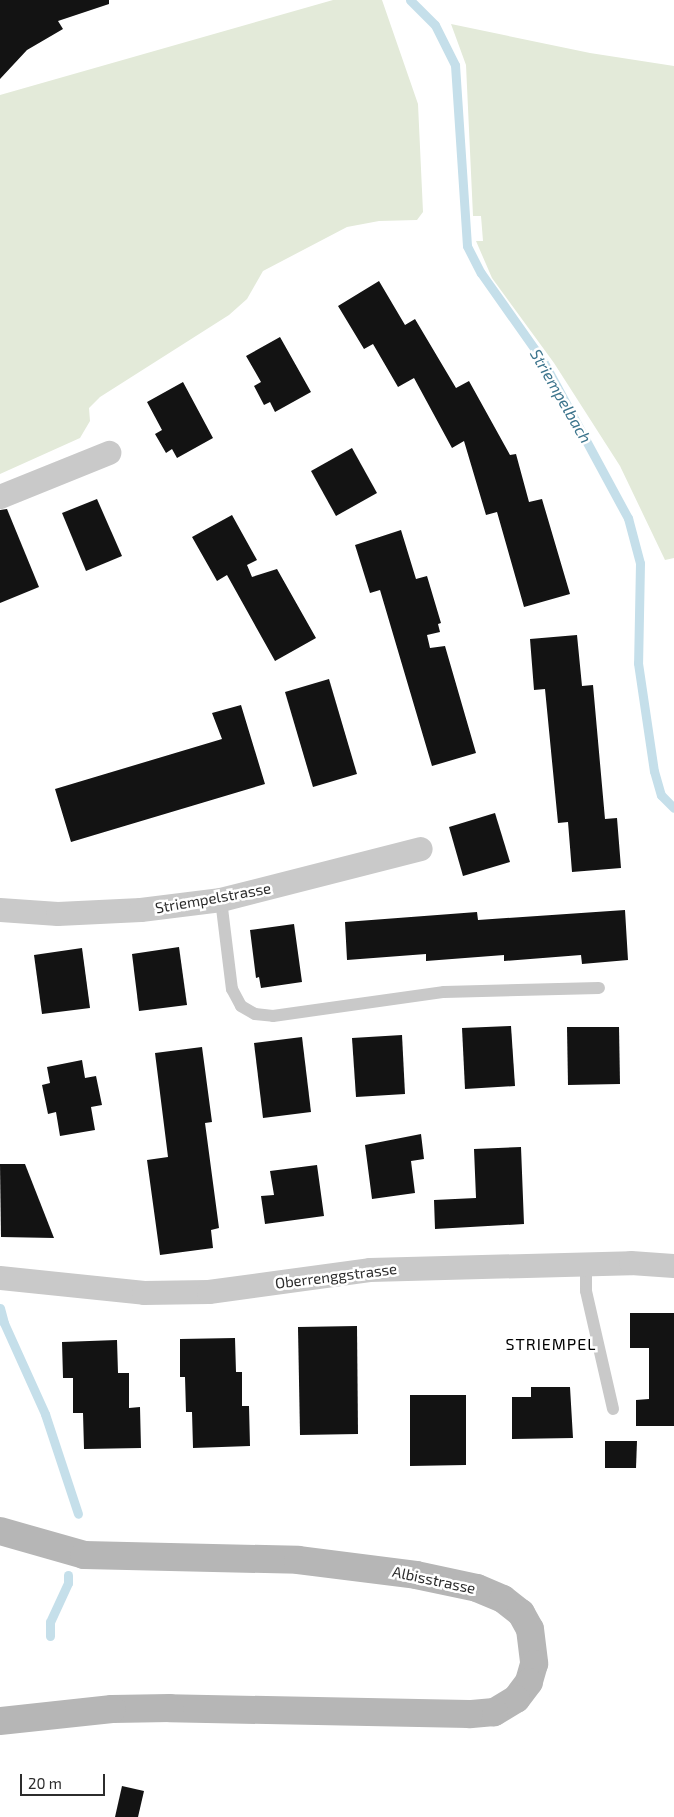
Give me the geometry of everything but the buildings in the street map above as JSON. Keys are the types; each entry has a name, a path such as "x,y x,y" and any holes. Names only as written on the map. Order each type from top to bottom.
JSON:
{"main road":[{"name":"Albisstrasse","path":"0,1531 84,1554 298,1560 416,1575 477,1588 503,1599 521,1613 530,1629 534,1664 529,1682 516,1699 494,1712 469,1714 285,1708 160,1708 112,1710 0,1721"}],"street":[{"path":"0,497 109,453"},
{"name":"Striempelstrasse","path":"0,910 58,914 141,910 221,900 422,849"},
{"name":"Oberrenggstrasse","path":"0,1278 144,1293 209,1292 370,1270 586,1265 674,1266"}],"lane":[{"path":"221,900 232,989 241,1006 255,1014 273,1016 444,992 599,988"},
{"path":"586,1265 586,1291 613,1409"}],"green space":[{"path":"333,0 382,0 418,104 423,212 417,220 379,221 347,227 263,271 247,299 229,315 100,397 89,408 90,421 80,438 0,474 0,95"},
{"path":"451,24 590,53 674,66 674,558 665,560 620,466 554,363 492,278 476,241 483,241 481,216 473,216 466,65"}],"waterway":[{"name":"Striempelbach","path":"410,0 435,25 455,65 467,246 481,273 543,361 628,518 640,563 638,663 654,771 661,795 674,808"},
{"path":"0,1308 4,1323 45,1414 78,1514"},
{"path":"50,1636 50,1622 68,1583 68,1575"}],"district":[{"name":"STRIEMPEL","path":"551,1344"}]}
